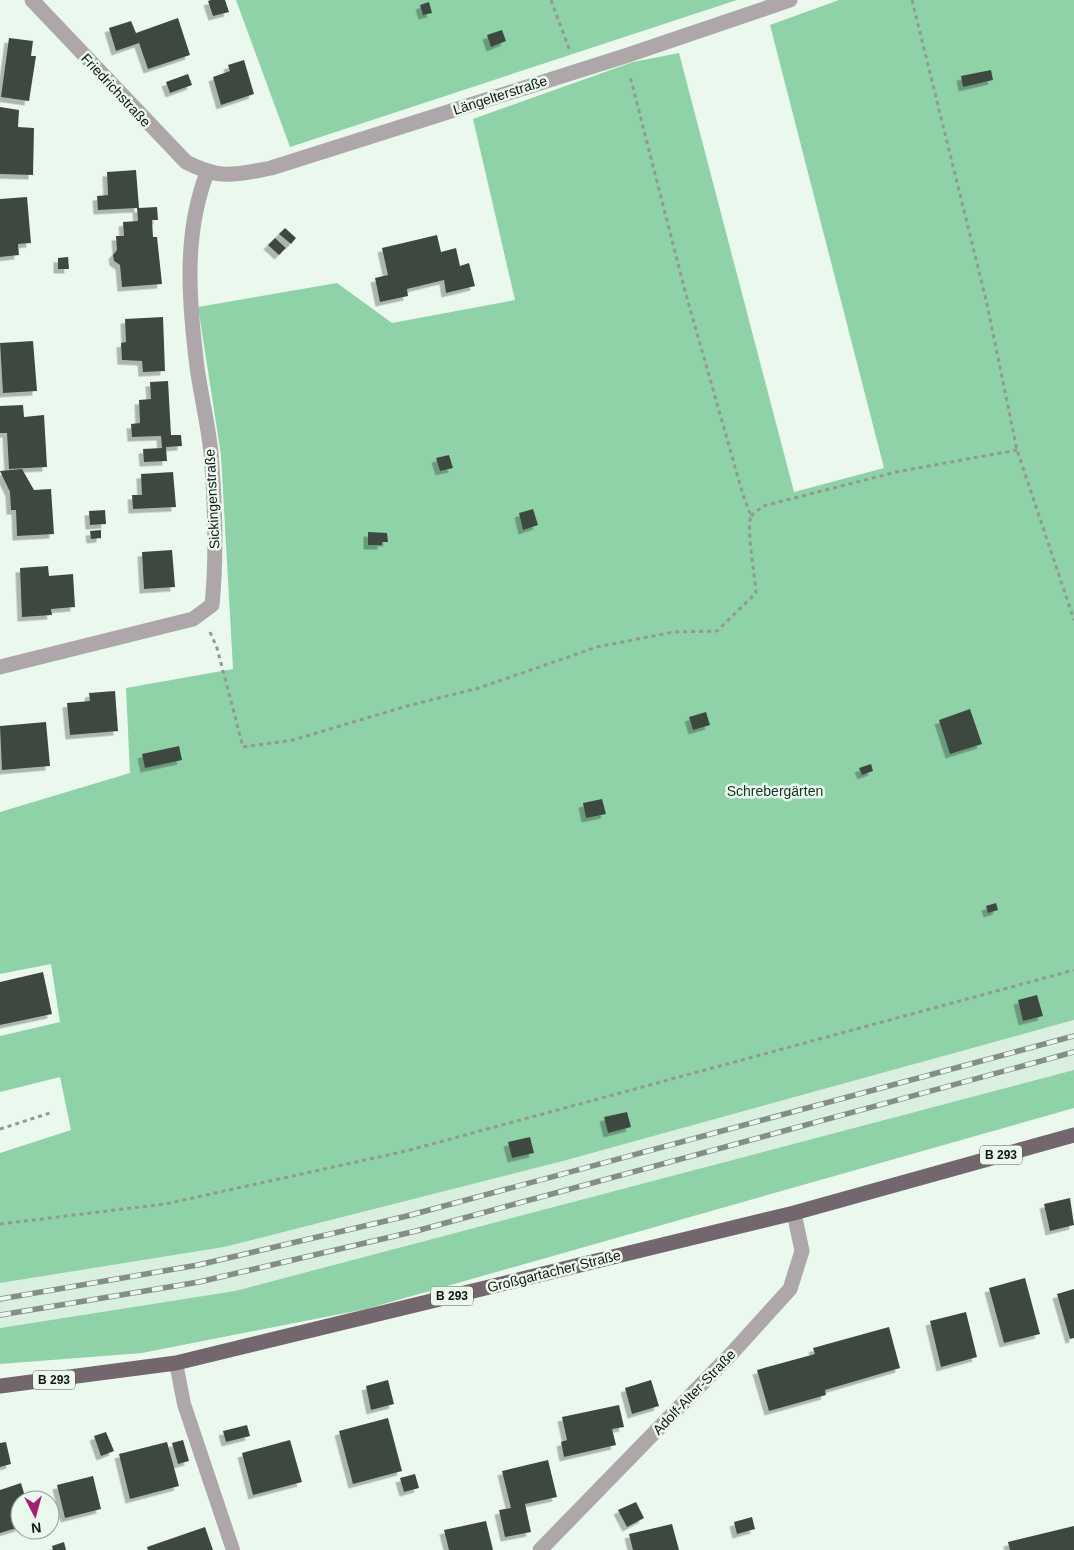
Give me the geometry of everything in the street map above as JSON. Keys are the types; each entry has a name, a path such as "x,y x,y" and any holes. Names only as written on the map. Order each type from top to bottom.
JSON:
{"main road":[{"name":"Großgartacher Straße","path":"0,1386 176,1363 794,1213 1074,1135"}],"street":[{"name":"Friedrichstraße","path":"32,0 159,136 186,162 207,173"},
{"name":"Längelterstraße","path":"207,173 235,175 271,168 625,56 790,0"},
{"name":"Sickingenstraße","path":"202,613 212,605 215,574 211,452 197,366 190,266 191,227 197,197 207,173"},
{"path":"0,667 194,619 202,613"},
{"name":"Adolf-Alter-Straße","path":"540,1550 725,1360 790,1289 802,1251 794,1213"}],"lane":[{"path":"176,1363 184,1404 233,1550"}],"path":[{"path":"551,0 578,70"},
{"path":"912,0 987,304 1017,450 1074,620"},
{"path":"625,56 684,291 740,485 751,516"},
{"path":"202,613 217,648 243,747 293,740 406,706 479,688 596,647 673,632 717,631 756,592 755,568 748,523 751,516 763,506 896,472 1017,450"},
{"path":"0,1224 175,1202 406,1151 1074,970"},
{"path":"0,1129 53,1112"}],"shaded area":[{"path":"1074,1020 1074,1070 235,1291 0,1328 0,1283 224,1247 563,1161"}],"green space":[{"path":"236,0 737,0 290,147"},
{"name":"Schrebergärten","path":"839,0 1074,0 1074,1020 563,1161 224,1247 0,1283 0,1153 71,1130 60,1077 0,1092 0,1036 60,1022 51,964 0,974 0,812 130,773 126,688 233,669 221,455 198,307 337,283 392,323 515,300 473,119 633,62 679,53 794,492 884,468 770,25"},
{"path":"1074,1070 1074,1108 366,1309 142,1353 0,1364 0,1328 235,1291"}],"building":[{"path":"225,0 229,12 213,16 208,1"},
{"path":"429,2 432,13 423,15 420,5"},
{"path":"178,18 190,55 148,69 139,43 116,51 109,28 131,21 136,33"},
{"path":"502,30 506,41 491,47 487,35"},
{"path":"9,38 33,41 31,56 36,56 29,101 1,97"},
{"path":"244,60 254,94 221,105 213,77 230,71 228,65"},
{"path":"991,70 993,80 963,87 961,76"},
{"path":"188,74 192,85 170,93 166,82"},
{"path":"0,107 19,110 18,127 34,128 33,175 0,174"},
{"path":"136,170 139,208 157,207 158,220 152,220 153,237 157,237 162,284 122,287 120,265 114,261 113,255 117,250 116,236 124,236 123,222 138,221 137,208 98,210 97,196 108,195 107,172"},
{"path":"27,197 31,243 18,244 19,255 0,257 0,199"},
{"path":"285,228 296,238 291,244 279,234"},
{"path":"437,235 441,252 456,248 460,266 469,263 475,286 446,293 444,280 407,289 408,296 380,302 375,278 388,275 382,248"},
{"path":"275,238 286,248 279,255 268,245"},
{"path":"68,257 69,269 58,269 58,258"},
{"path":"163,317 165,371 143,372 142,361 122,360 121,343 126,342 125,319"},
{"path":"33,341 37,391 3,393 0,343"},
{"path":"168,381 171,435 181,435 182,446 166,447 167,461 144,462 143,449 162,448 161,436 132,437 131,424 140,423 139,400 151,399 150,382"},
{"path":"23,405 24,417 44,415 47,467 9,469 7,433 0,433 0,406"},
{"path":"449,455 453,468 440,471 436,458"},
{"path":"22,469 34,490 51,489 54,534 17,536 16,510 11,510 10,492 0,471"},
{"path":"173,472 176,507 133,509 132,495 142,495 141,474"},
{"path":"533,509 538,525 523,530 519,513"},
{"path":"105,510 106,524 90,525 89,511"},
{"path":"101,530 101,538 91,539 90,531"},
{"path":"368,532 387,533 388,542 382,542 382,545 368,545"},
{"path":"172,550 175,587 144,589 142,552"},
{"path":"48,566 49,576 73,574 75,607 51,609 52,615 22,617 20,568"},
{"path":"115,691 118,731 70,735 67,703 90,701 89,693"},
{"path":"970,709 982,744 950,754 939,720"},
{"path":"706,712 710,725 693,730 689,717"},
{"path":"46,722 50,766 2,770 0,726"},
{"path":"179,746 182,760 145,768 142,754"},
{"path":"871,764 873,771 862,775 859,768"},
{"path":"602,799 606,814 586,818 583,803"},
{"path":"996,903 998,910 988,913 986,906"},
{"path":"43,972 52,1014 0,1025 0,982"},
{"path":"1037,995 1043,1016 1023,1021 1018,1000"},
{"path":"627,1112 631,1127 608,1133 604,1117"},
{"path":"530,1137 534,1153 512,1158 508,1142"},
{"path":"1070,1198 1074,1225 1050,1231 1044,1204"},
{"path":"1025,1278 1040,1334 1004,1343 989,1288"},
{"path":"1074,1289 1074,1338 1070,1339 1057,1294"},
{"path":"966,1312 977,1357 941,1367 930,1321"},
{"path":"889,1327 900,1368 825,1390 826,1395 769,1411 757,1370 815,1354 813,1348"},
{"path":"388,1380 394,1404 371,1410 366,1386"},
{"path":"651,1380 659,1406 632,1414 625,1388"},
{"path":"619,1405 624,1427 612,1429 616,1445 564,1457 561,1442 567,1440 562,1417"},
{"path":"388,1418 402,1471 353,1484 339,1431"},
{"path":"247,1425 250,1436 226,1442 223,1431"},
{"path":"106,1432 114,1451 101,1456 94,1436"},
{"path":"183,1440 189,1461 178,1464 172,1443"},
{"path":"290,1440 302,1482 253,1495 242,1453"},
{"path":"6,1442 11,1464 0,1467 0,1443"},
{"path":"167,1442 179,1486 130,1499 119,1454"},
{"path":"548,1460 557,1497 525,1504 531,1532 505,1537 499,1510 511,1508 502,1471"},
{"path":"415,1474 419,1488 404,1492 400,1478"},
{"path":"93,1476 101,1509 65,1518 60,1490 58,1490 57,1485"},
{"path":"21,1483 23,1490 10,1490 10,1530 0,1533 0,1490"},
{"path":"636,1502 644,1518 627,1527 618,1510"},
{"path":"752,1517 755,1529 737,1534 734,1522"},
{"path":"486,1521 493,1550 449,1550 444,1530"},
{"path":"672,1524 679,1550 633,1550 629,1534"},
{"path":"1074,1526 1074,1550 1010,1550 1008,1542"},
{"path":"205,1527 213,1550 148,1550 147,1547"},
{"path":"64,1542 66,1550 53,1550 52,1546"}],"railway":[{"path":"0,1299 198,1265 407,1216 1074,1036"},
{"path":"0,1315 199,1282 416,1231 1074,1052"}]}
